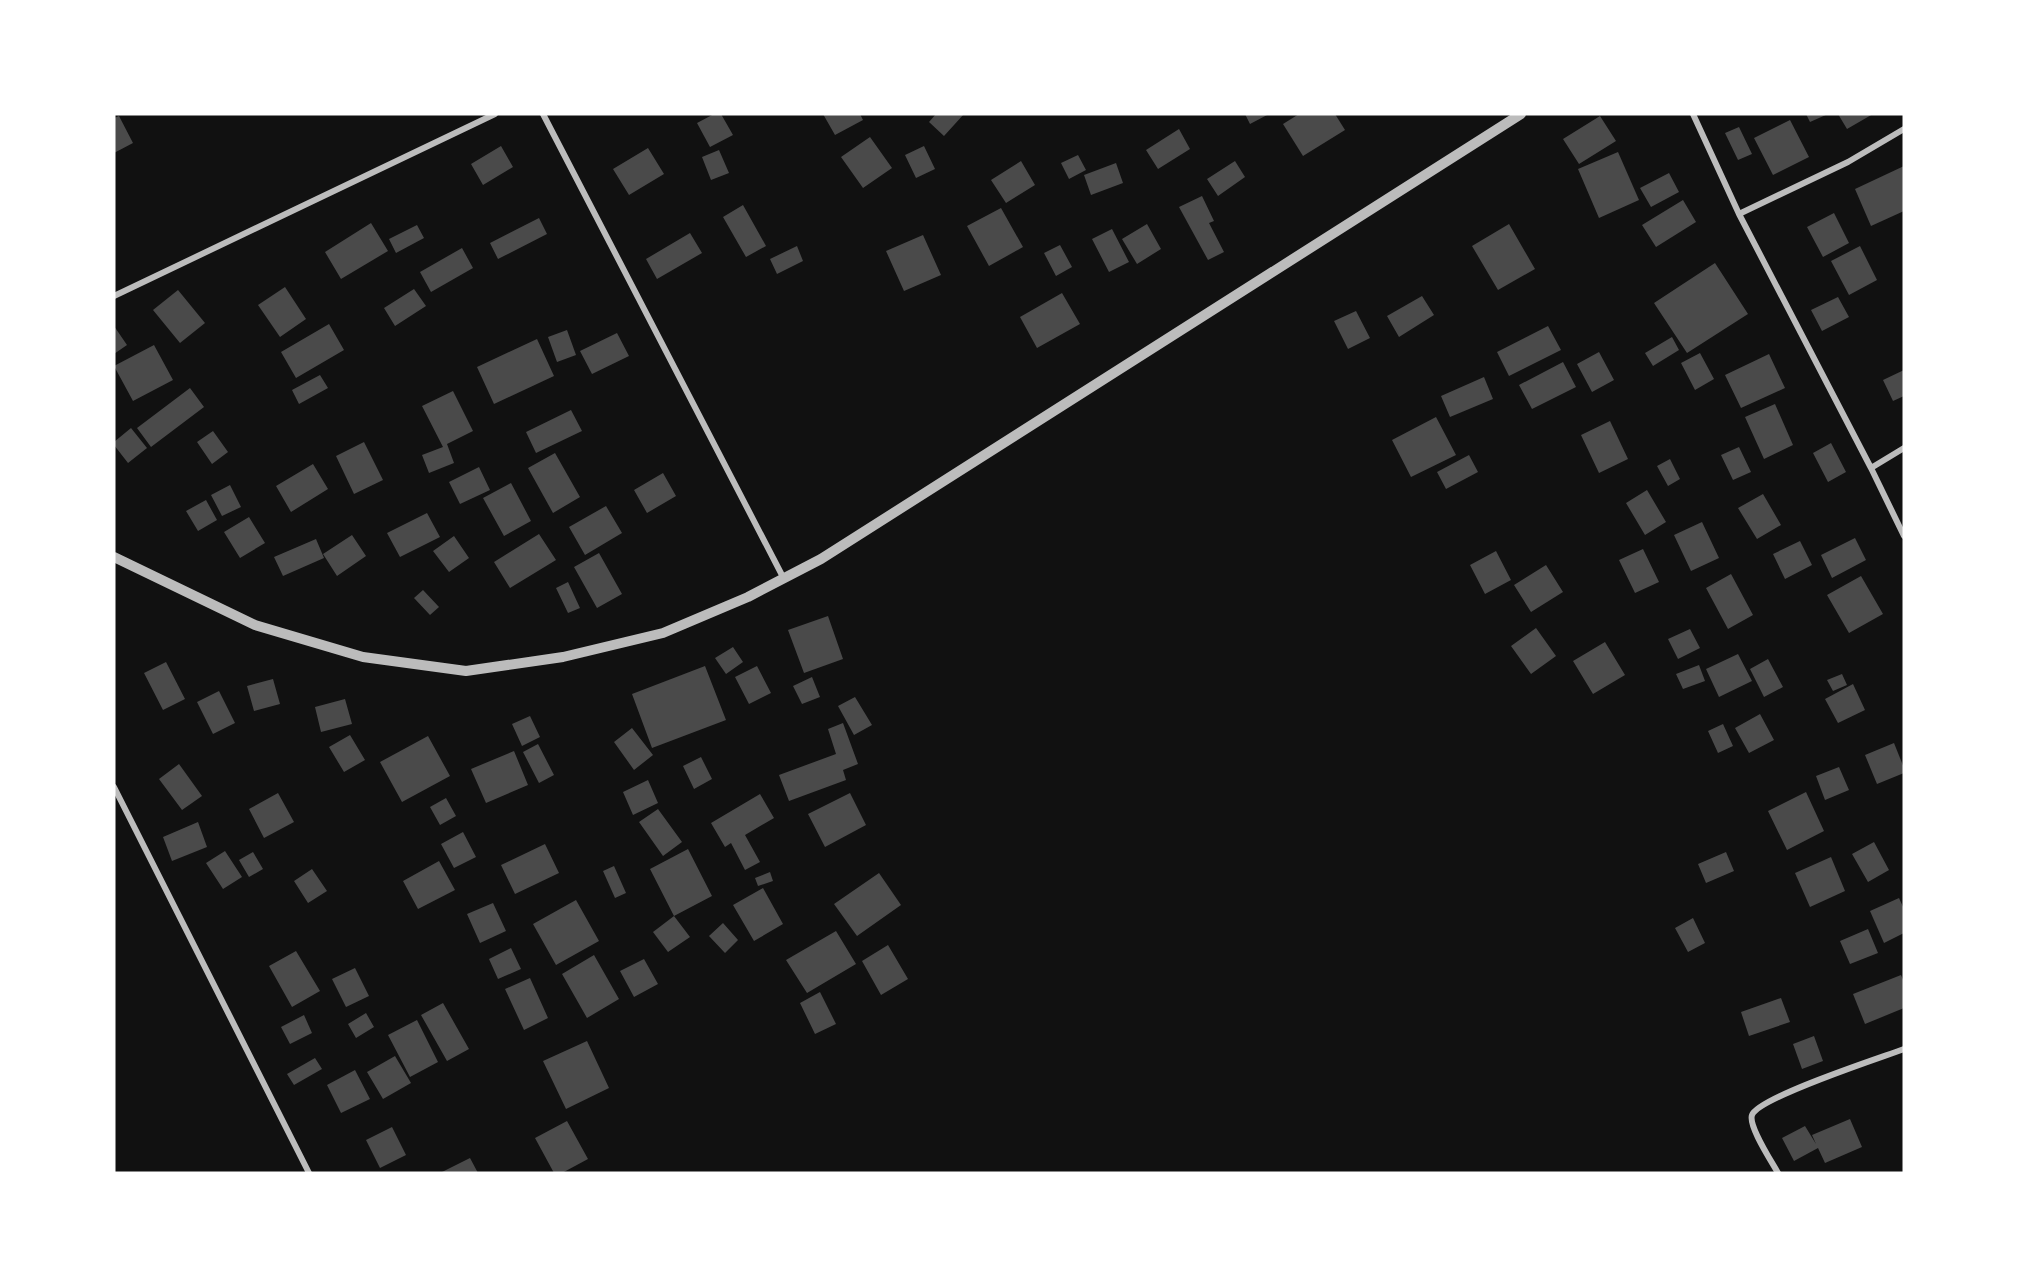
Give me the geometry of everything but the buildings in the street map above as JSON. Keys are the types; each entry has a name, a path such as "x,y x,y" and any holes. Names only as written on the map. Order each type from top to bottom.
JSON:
{"street":[{"path":"114,296 495,114"},
{"path":"543,114 784,579"},
{"path":"114,557 255,625 363,657 466,671 562,657 663,633 748,597 831,553 1521,114"},
{"path":"1693,114 1739,214 1904,536"},
{"path":"1739,214 1848,162 1904,129"},
{"path":"1871,468 1904,448"},
{"path":"114,787 309,1173"},
{"path":"1778,1173 1753,1126 1752,1115 1756,1109 1782,1095 1904,1049"}]}
